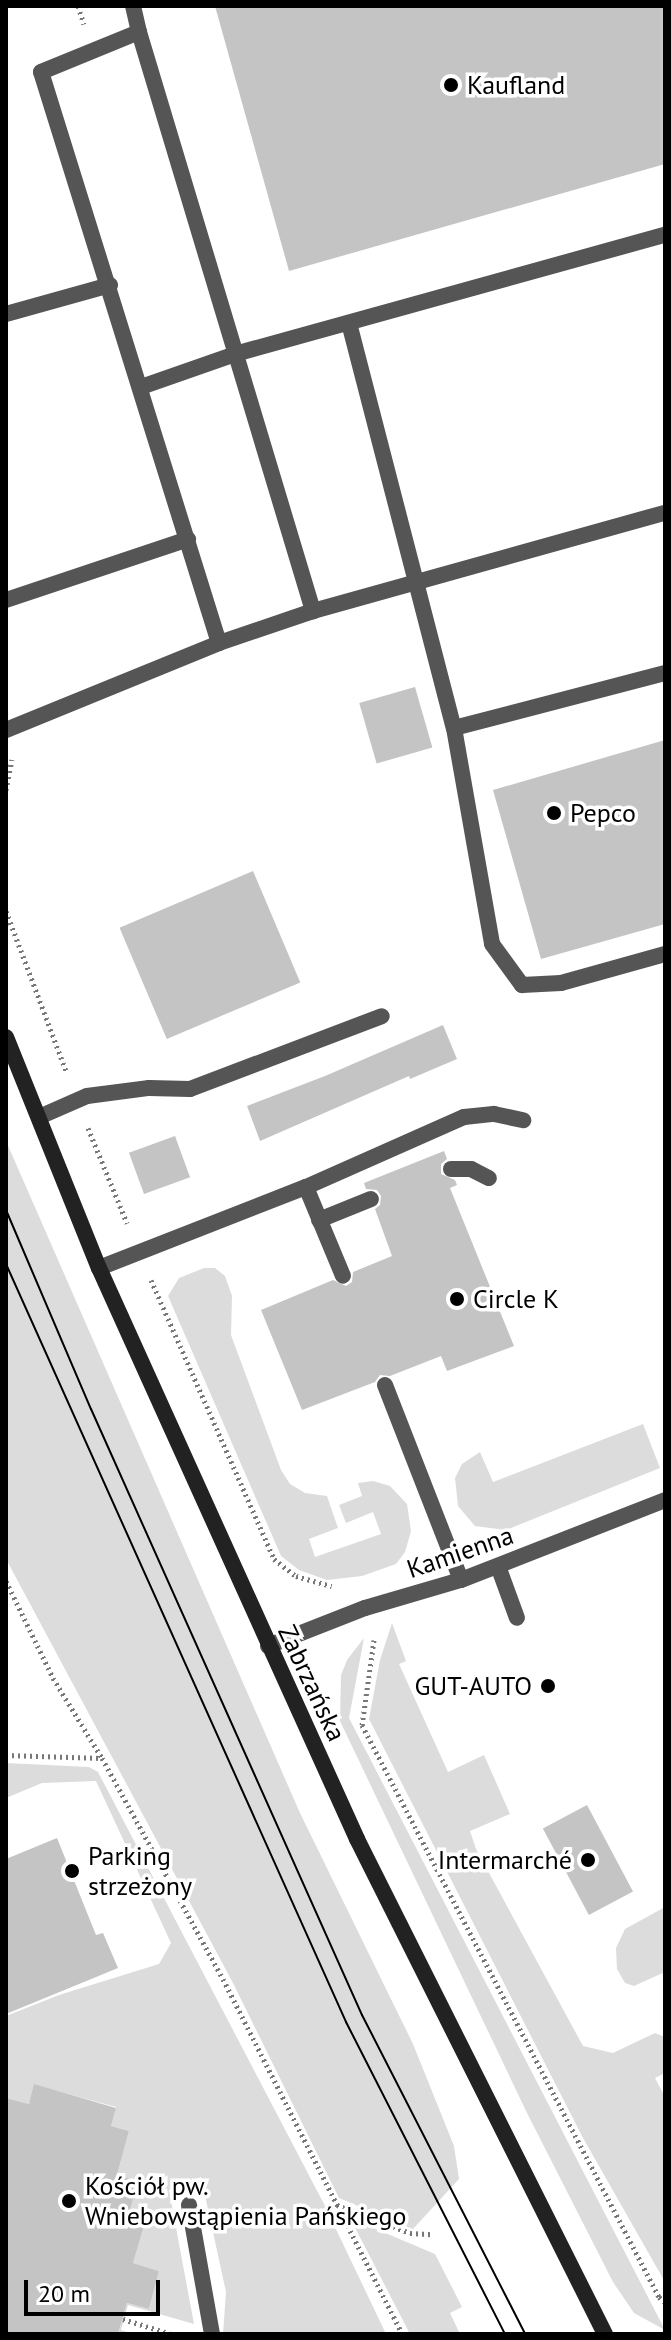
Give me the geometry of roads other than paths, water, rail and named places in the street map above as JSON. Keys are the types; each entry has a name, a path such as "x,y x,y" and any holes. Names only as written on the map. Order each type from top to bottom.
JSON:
{"main road":[{"name":"Zabrzańska","path":"6,1037 99,1268 268,1646 448,2027 605,2334"}],"street":[{"path":"133,6 313,611"},
{"path":"139,32 41,72 110,285 219,643"},
{"path":"141,387 235,354 665,235"},
{"path":"6,314 110,285"},
{"path":"349,323 454,728 492,944 522,985 561,983 665,954"},
{"path":"6,730 219,643 313,611 665,513"},
{"path":"6,600 188,539"},
{"path":"454,728 665,673"},
{"path":"39,1117 87,1096 149,1088 190,1089 382,1016"},
{"path":"99,1268 306,1187 464,1117 494,1114 523,1120"},
{"path":"451,1169 471,1169 489,1178"},
{"path":"306,1187 343,1276"},
{"path":"319,1220 371,1199"},
{"path":"385,1385 461,1580"},
{"name":"Kamienna","path":"268,1646 365,1608 461,1580 665,1500"},
{"path":"498,1566 517,1618"},
{"path":"189,2205 212,2334"}],"tram line":[{"path":"6,1210 91,1409 362,2015 525,2334"},
{"path":"6,1264 346,2022 505,2334"}],"place":[{"name":"Kaufland","path":"451,85"},
{"name":"Pepco","path":"554,813"},
{"name":"Circle K","path":"457,1299"},
{"name":"GUT-AUTO","path":"548,1686"},
{"name":"Intermarché","path":"588,1860"},
{"name":"Parking strzeżony","path":"72,1871"},
{"name":"Kościół pw. Wniebowstąpienia Pańskiego","path":"69,2201"}]}
